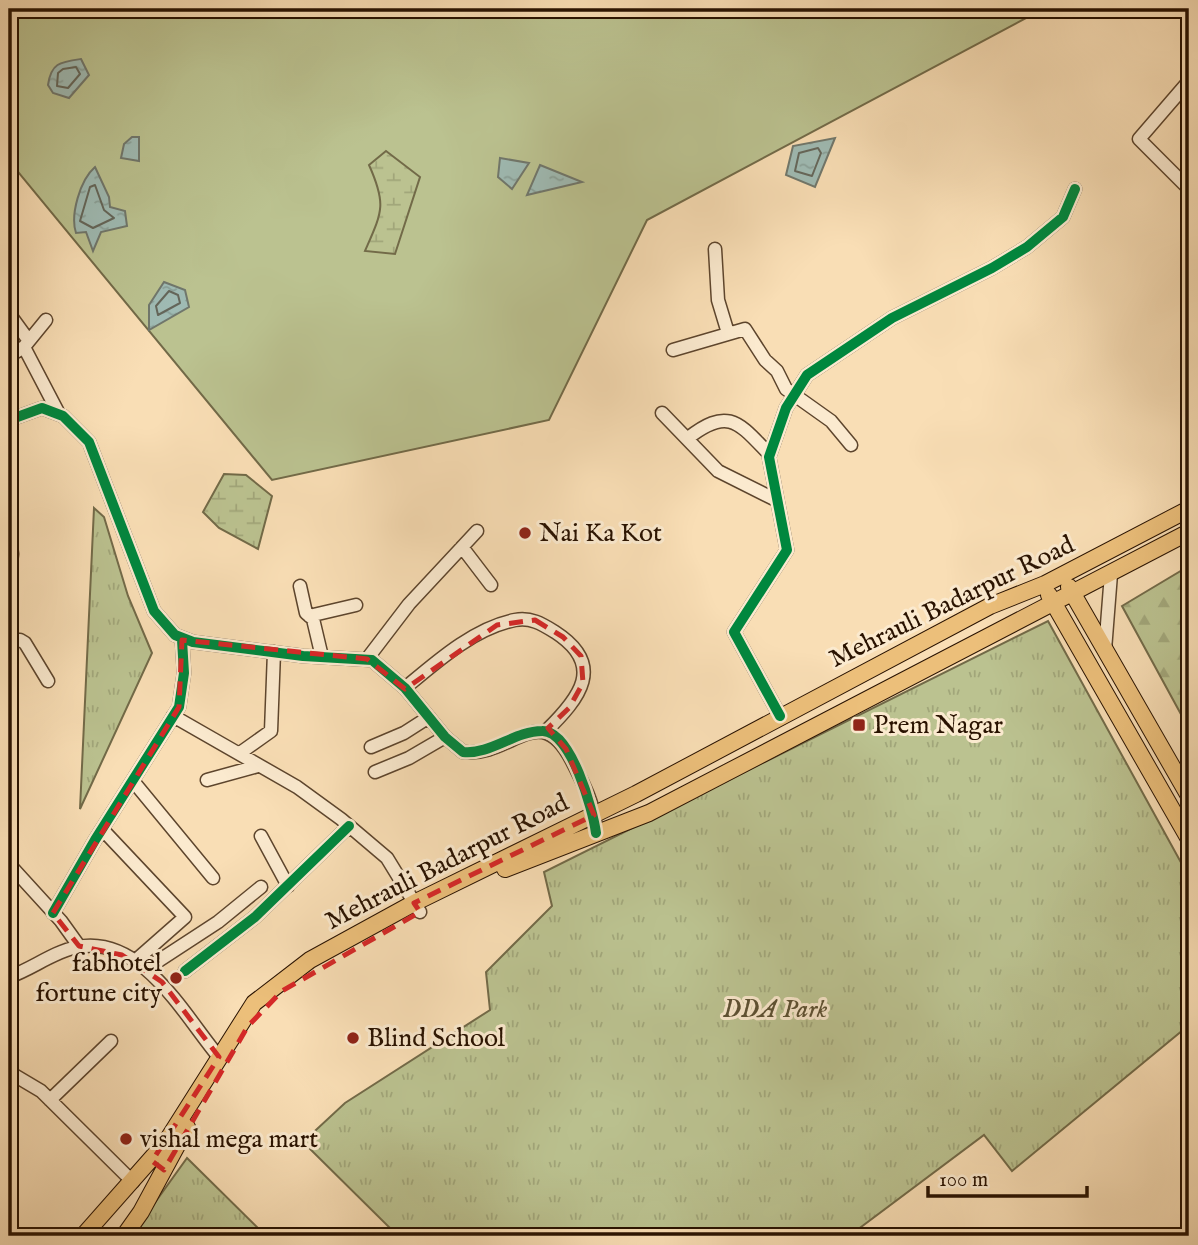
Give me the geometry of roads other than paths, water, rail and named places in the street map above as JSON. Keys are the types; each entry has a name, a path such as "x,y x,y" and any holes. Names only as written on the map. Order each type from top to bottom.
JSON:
{"main road":[{"name":"Mehrauli Badarpur Road","path":"124,1236 158,1165 219,1057 254,1003 310,960 417,908 990,606 1064,575 1189,509"},
{"name":"Mehrauli Badarpur Road","path":"83,1236 133,1182 158,1165 264,1007 302,975 417,908 493,874 649,813 987,636 1073,595 1189,532"},
{"path":"1064,575 1189,796"},
{"path":"1045,584 1053,605 1189,839"}],"street":[{"path":"1189,81 1139,139 1189,189"},
{"path":"780,716 734,632 787,550 770,455 786,408 817,366 871,331 992,268 1037,239 1063,217 1075,190"},
{"path":"715,248 718,300 728,333"},
{"path":"14,318 59,414 89,442 154,611 182,640 376,662 405,688 445,737 457,748 468,752 546,730 578,695 584,667 575,647 535,620 516,620 475,636 405,688"},
{"path":"9,356 27,344 46,320"},
{"path":"673,350 745,329 765,360 777,371 786,389 831,421 851,445"},
{"path":"9,420 42,408 59,414"},
{"path":"662,412 718,471 776,500"},
{"path":"688,438 712,421 732,420 741,425 770,455"},
{"path":"9,531 12,554 9,580"},
{"path":"367,659 409,604 477,531"},
{"path":"462,547 491,585"},
{"path":"1105,650 1111,574"},
{"path":"300,586 309,616 313,619 321,657"},
{"path":"309,616 356,605"},
{"path":"9,642 20,640 25,643 48,681"},
{"path":"54,913 102,829 173,716 183,689 182,640"},
{"path":"240,753 271,731 274,652"},
{"path":"173,716 318,801 387,858 417,908"},
{"path":"371,747 404,733 429,717"},
{"path":"546,730 566,749 589,797 596,833"},
{"path":"375,772 409,758 445,737"},
{"path":"207,780 258,766"},
{"path":"133,781 213,878"},
{"path":"185,971 244,928 349,826"},
{"path":"102,829 186,919 135,961"},
{"path":"261,836 288,886"},
{"path":"9,864 54,913 79,946"},
{"path":"146,969 218,922 261,887"},
{"path":"9,977 79,946 107,949 135,961 162,982 219,1057"},
{"path":"50,1100 111,1041"},
{"path":"9,1072 50,1100 133,1182"},
{"path":"9,1231 16,1236"}],"water":[{"path":"81,59 89,75 69,98 53,93 48,85 54,68 62,63"},
{"path":"132,137 139,137 139,161 121,158 124,144"},
{"path":"835,138 815,187 786,175 793,146"},
{"path":"500,158 529,163 512,189 498,177"},
{"path":"540,165 582,182 527,195"},
{"path":"95,167 109,197 110,207 125,211 127,226 101,232 93,251 86,232 76,233 74,217 81,189"},
{"path":"164,282 185,290 189,307 149,330 149,305"}],"place":[{"name":"Nai Ka Kot","path":"525,533"},
{"name":"Prem Nagar","path":"859,725"},
{"name":"fabhotel fortune city","path":"176,978"},
{"name":"Blind School","path":"353,1038"},
{"name":"vishal mega mart","path":"126,1139"}],"park label":[{"name":"DDA Park","path":"775,1009"}]}
